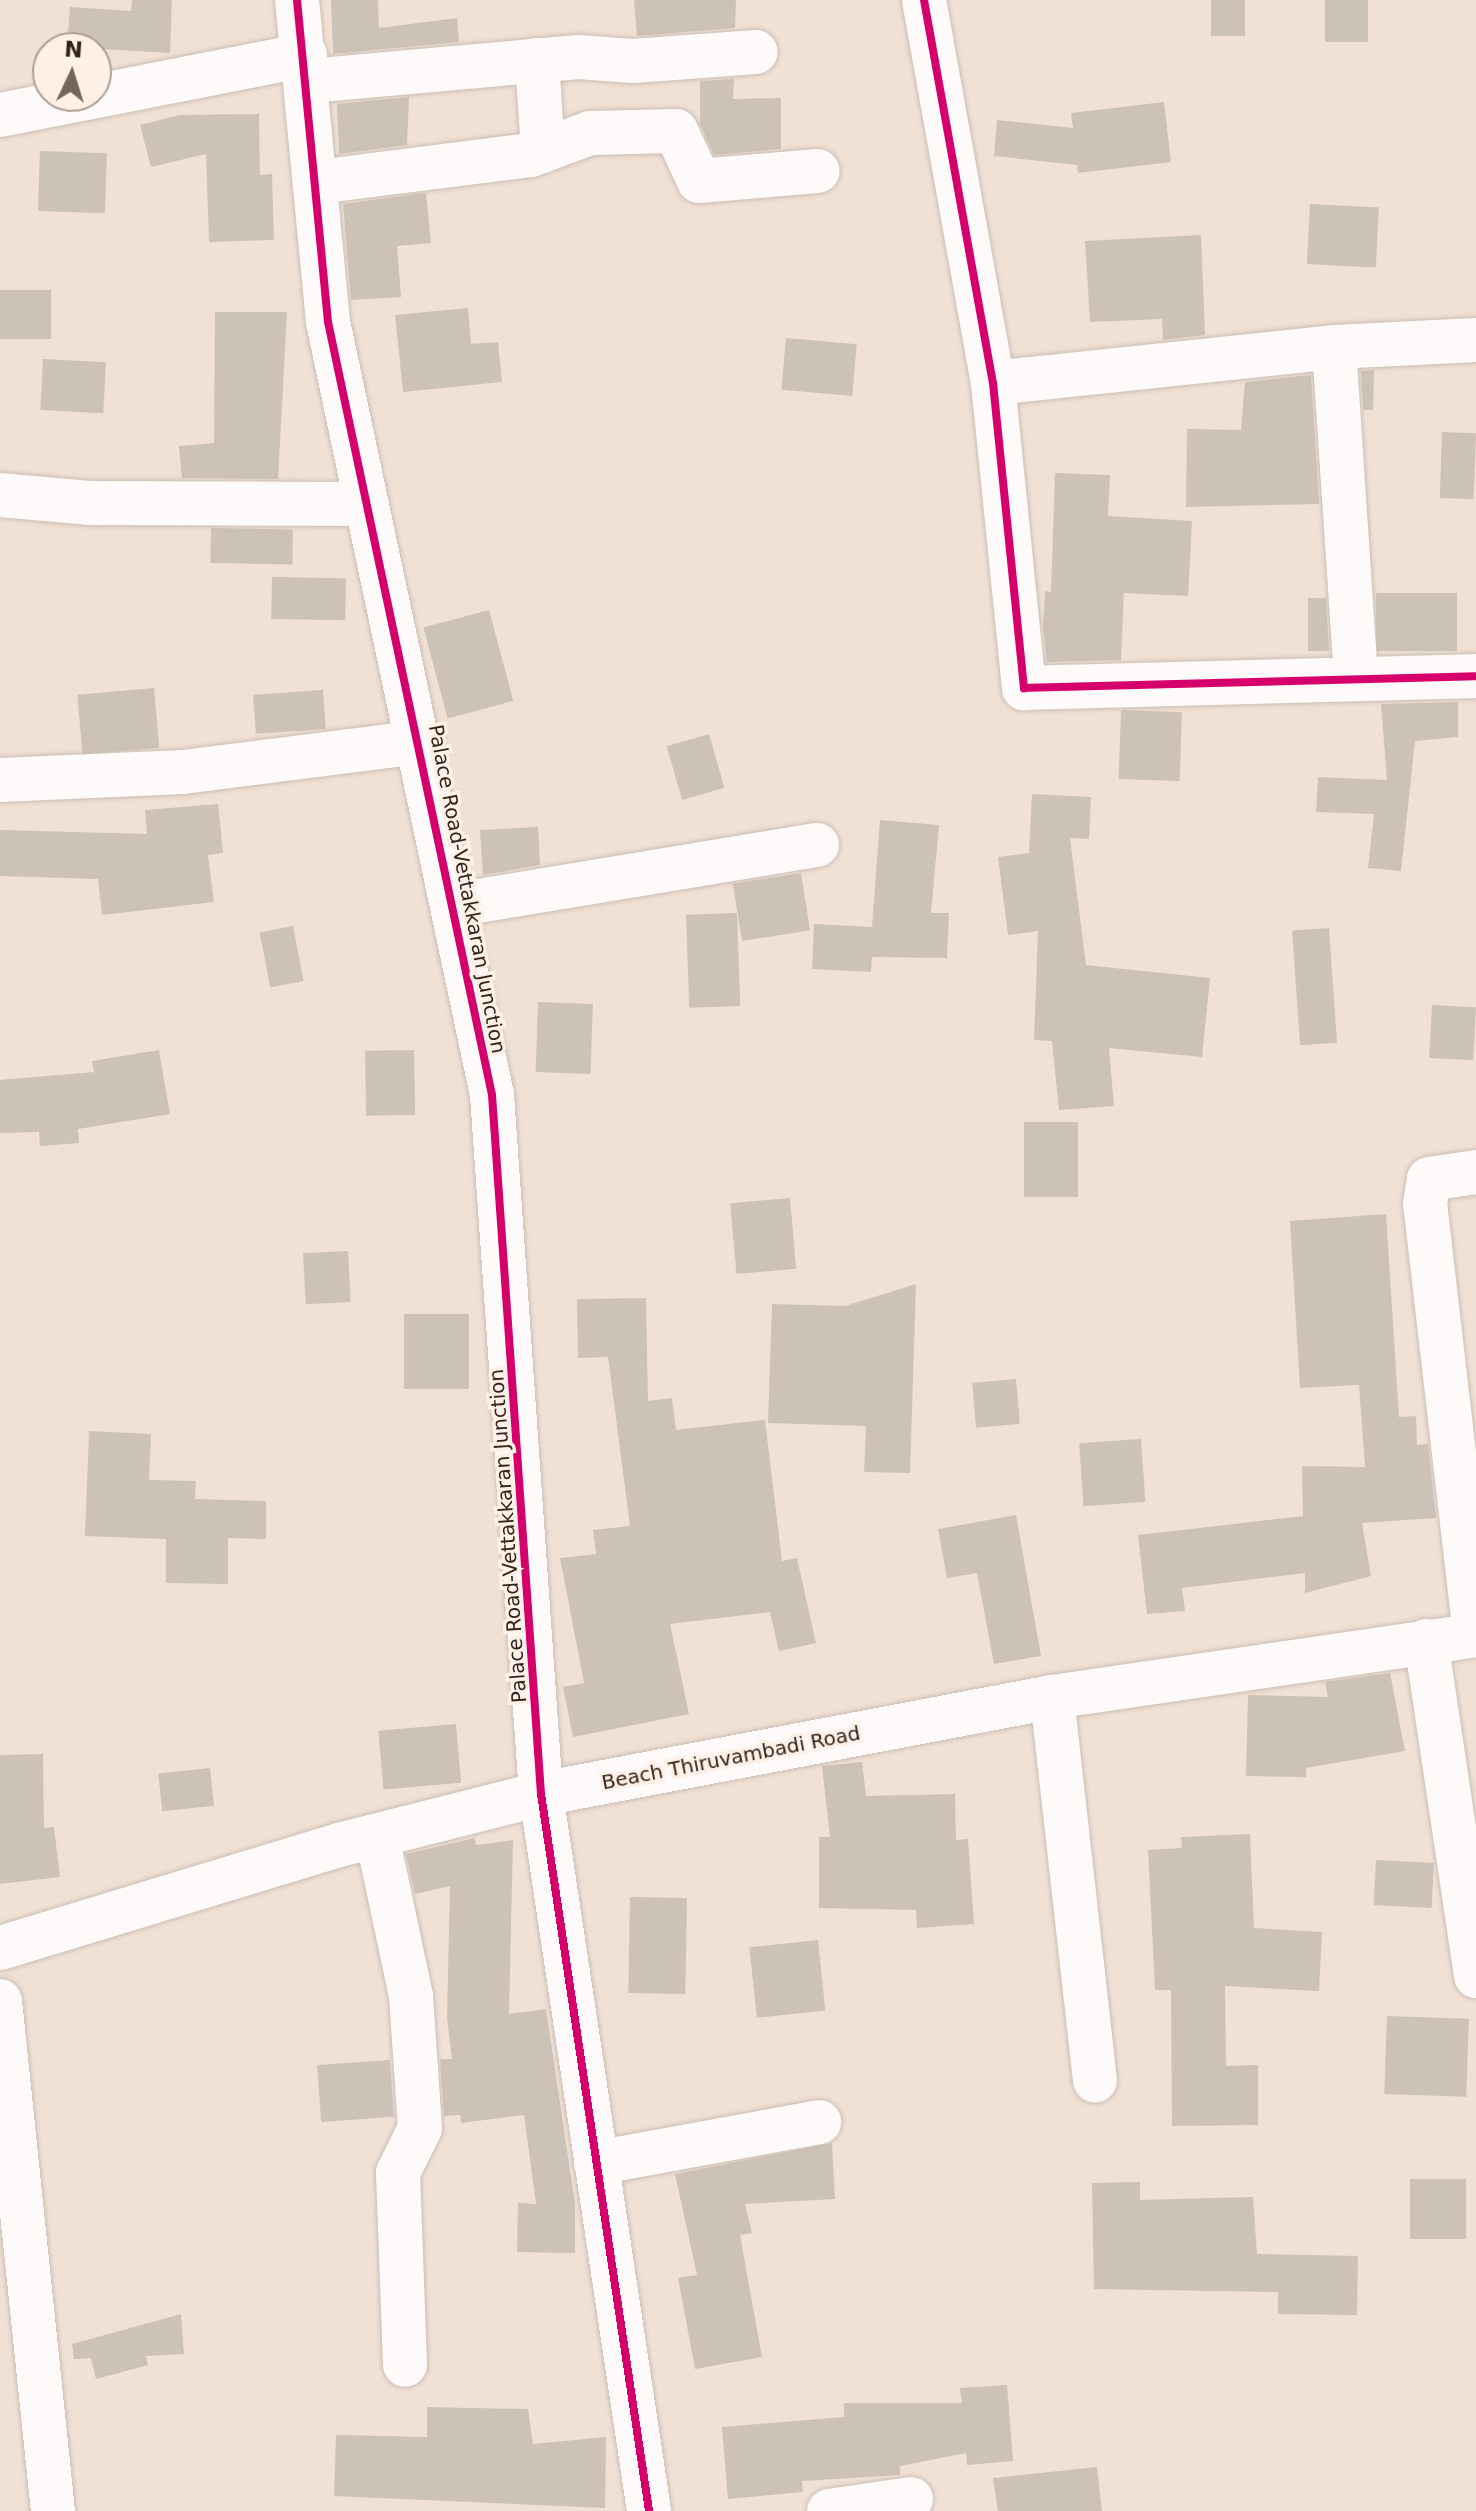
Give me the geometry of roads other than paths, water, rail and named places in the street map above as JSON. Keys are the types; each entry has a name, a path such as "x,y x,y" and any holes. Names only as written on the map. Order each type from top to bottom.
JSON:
{"street":[{"name":"Palace Road-Vettakkaran Junction","path":"297,0 307,68 328,322 363,504 422,742 492,1095 541,1794 649,2511"},
{"path":"924,0 993,383 1024,688 1356,676 1476,676"},
{"path":"0,115 307,68 756,52"},
{"path":"537,60 543,151"},
{"path":"317,182 543,151 590,133 676,131 699,181 818,171"},
{"path":"993,383 1334,347 1476,340"},
{"path":"1334,347 1356,676"},
{"path":"0,495 89,503 363,504"},
{"path":"0,780 183,772 422,742"},
{"path":"454,905 817,845"},
{"path":"1475,1635 1425,1204 1429,1179 1476,1172"},
{"name":"Beach Thiruvambadi Road","path":"0,1948 377,1836 541,1794 1052,1697 1475,1635"},
{"path":"1426,1641 1476,1976"},
{"path":"1052,1697 1095,2081"},
{"path":"377,1836 411,1996 420,2128 398,2173 405,2365"},
{"path":"0,2001 53,2511"},
{"path":"596,2163 819,2122"},
{"path":"829,2511 911,2499"}]}
